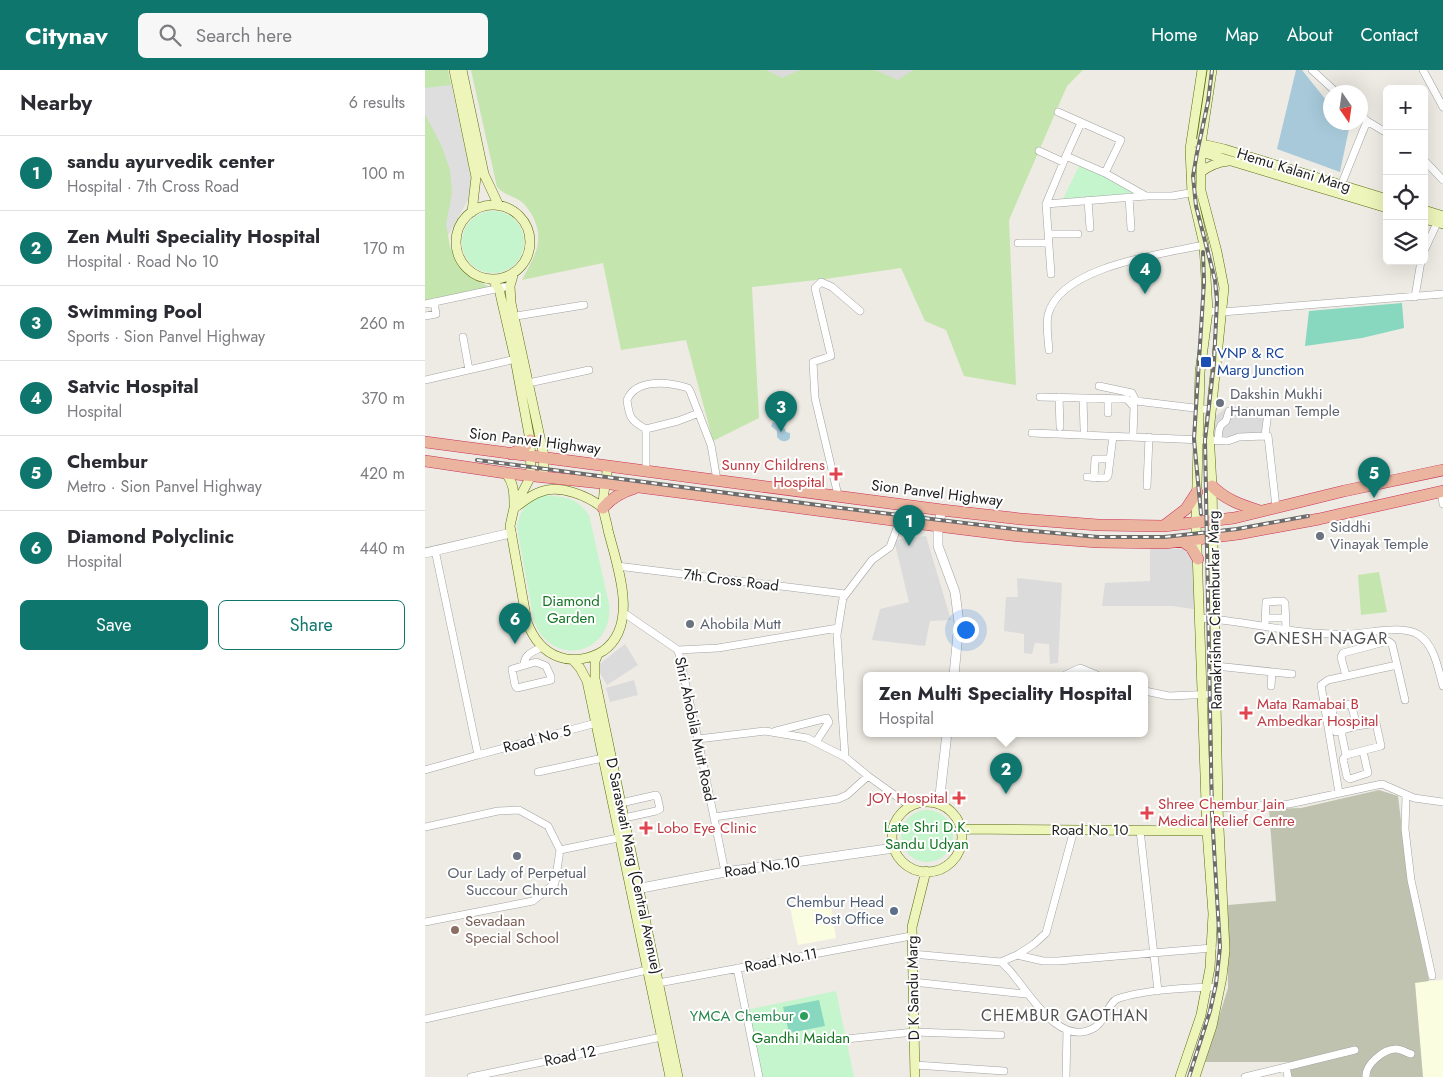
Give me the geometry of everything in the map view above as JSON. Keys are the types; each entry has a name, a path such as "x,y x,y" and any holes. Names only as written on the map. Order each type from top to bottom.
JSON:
{"highway":[{"path":"511,454 523,448 532,431"},
{"name":"Sion Panvel Highway","path":"425,442 1021,519 1069,523 1164,526 1234,518 1443,470"},
{"path":"425,461 506,473 639,487 1019,536 1097,542 1165,543 1213,537 1319,519 1442,491"},
{"path":"1212,486 1222,496 1237,504 1261,511"},
{"path":"603,508 611,498 621,492 639,487"},
{"path":"1164,526 1186,509 1197,492"},
{"path":"1182,541 1191,547 1197,559"}],"main road":[{"path":"454,70 476,177 472,212"},
{"path":"462,70 484,174 499,206"},
{"name":"Ramakrishna Chemburkar Marg","path":"1180,1077 1201,1015 1212,948 1213,914 1207,831 1196,522 1200,372 1208,311 1206,263 1197,214 1191,145 1202,70"},
{"name":"Ramakrishna Chemburkar Marg","path":"1195,1077 1212,1026 1225,950 1218,808 1212,486 1214,440 1211,410 1224,288 1207,212 1196,192 1201,172 1201,147 1212,70"},
{"path":"1196,114 1206,115"},
{"path":"1191,145 1201,147 1232,160 1339,189 1383,206"},
{"name":"Hemu Kalani Marg","path":"1201,147 1339,189 1383,198"},
{"path":"1201,172 1217,162 1232,160"},
{"path":"489,205 499,206 511,210 521,217 527,228 530,240 526,258 523,264 514,272 492,279 480,277 462,263 457,252 458,230 463,220 472,212 489,205"},
{"path":"1428,213 1441,221"},
{"path":"1428,219 1441,221"},
{"path":"1206,263 1218,260"},
{"path":"509,317 510,286 514,272"},
{"path":"492,279 499,288 509,317 530,412 532,431 531,476 512,514 511,533 527,622 531,634 545,650 560,658 586,659 598,654 617,637 622,625 624,612 617,566 603,508 608,466"},
{"path":"532,431 544,456 543,477"},
{"path":"506,473 512,481 515,508"},
{"path":"515,508 530,496 542,490 576,493 591,498 603,508"},
{"name":"D Saraswati Marg (Central Avenue)","path":"598,654 594,670 595,679 624,818 624,836"},
{"name":"D Saraswati Marg (Central Avenue)","path":"573,660 581,668 587,681 603,758 624,836 666,1036 678,1077"},
{"path":"1204,757 1217,757"},
{"path":"929,802 948,808 954,814 962,829 962,840 960,850 946,866 926,871 915,869 899,857 894,848 892,836 895,824 901,814 910,806 929,802"},
{"name":"Road No 10","path":"962,829 1219,831"},
{"name":"D K Sandu Marg","path":"915,1077 911,936 926,871"},
{"name":"D Saraswati Marg (Central Avenue)","path":"666,1036 670,1077"}],"street":[{"path":"1311,70 1328,85"},
{"path":"1426,72 1443,107"},
{"path":"1058,112 1081,124 1121,140 1105,173"},
{"path":"1368,122 1383,131"},
{"path":"1051,274 1046,204 1081,124"},
{"path":"1339,189 1363,130"},
{"path":"1039,151 1105,173 1146,196"},
{"path":"1428,164 1443,180"},
{"path":"1046,204 1129,197 1172,196 1196,192"},
{"path":"1129,197 1131,228"},
{"path":"1088,200 1090,228"},
{"path":"1197,214 1207,212"},
{"path":"1428,244 1441,221"},
{"path":"1048,234 1078,234"},
{"path":"1018,243 1049,243"},
{"path":"1049,350 1048,315 1059,295 1071,284 1100,269 1203,246"},
{"path":"1415,298 1420,265"},
{"path":"838,495 815,398 813,362 831,356 815,288 821,282 832,287 860,311"},
{"path":"425,304 510,286"},
{"path":"1208,311 1222,312 1309,306 1334,302 1415,298 1443,294"},
{"path":"425,316 436,314 434,302"},
{"path":"509,317 584,305"},
{"path":"463,337 469,370"},
{"path":"1203,355 1216,356"},
{"path":"425,380 519,358"},
{"path":"524,384 589,370"},
{"path":"699,413 678,421 646,429 635,422 629,414 627,400 629,395 635,390 646,385 658,383 688,388 699,413 711,446 717,480"},
{"path":"1099,386 1132,393 1136,401 1211,410"},
{"path":"1040,396 1127,398 1133,408 1133,436"},
{"path":"1059,397 1060,427"},
{"path":"1083,398 1084,429"},
{"path":"1108,398 1108,413"},
{"path":"1032,433 1228,441 1239,437 1265,436 1268,412 1229,411 1226,421 1221,425 1214,440"},
{"path":"646,429 646,470"},
{"path":"1110,459 1095,459 1091,477 1106,478 1108,476 1113,436"},
{"path":"1268,436 1276,508"},
{"path":"1147,486 1149,437"},
{"path":"1442,491 1443,504"},
{"path":"942,510 938,526 938,546 955,592 958,612 954,672"},
{"path":"845,757 837,635 843,598 872,560 889,547 900,520"},
{"path":"425,554 435,550 511,533"},
{"path":"435,550 478,755"},
{"name":"7th Cross Road","path":"617,566 845,594"},
{"path":"1265,622 1266,602 1283,601 1286,628"},
{"name":"Shri Ahobila Mutt Road","path":"624,612 678,650 699,739 725,872"},
{"path":"1199,618 1265,622 1286,628 1345,634 1389,630 1418,634 1428,643 1443,686"},
{"path":"1265,622 1285,618"},
{"path":"678,650 719,648 838,628"},
{"path":"1346,676 1341,657 1343,653 1388,641 1392,644 1405,700"},
{"path":"541,663 545,650"},
{"path":"524,665 524,659 527,656 545,650"},
{"path":"536,662 541,663 548,668 551,680 517,688 512,669 524,665 536,662"},
{"path":"1346,755 1339,731 1330,720 1321,685 1327,680 1397,665"},
{"path":"1216,666 1292,674"},
{"path":"1071,672 1080,668 1090,672"},
{"path":"1271,686 1272,672"},
{"path":"1148,692 1169,696 1216,694"},
{"path":"1339,793 1329,734 1332,708 1351,704 1357,726"},
{"path":"772,732 827,718 829,722 816,742"},
{"name":"Road No 5","path":"425,770 596,723"},
{"path":"1329,734 1357,726 1377,724 1381,746 1346,755 1343,757 1348,778 1368,773 1363,751"},
{"path":"699,739 765,731 807,738 845,757 910,806"},
{"path":"939,804 947,737"},
{"path":"538,772 603,758"},
{"path":"1336,772 1345,770"},
{"path":"714,818 838,799 847,795 868,776"},
{"path":"1358,777 1361,789"},
{"path":"1218,808 1289,804 1382,784 1406,796 1443,802"},
{"path":"621,803 656,795 660,809 624,818"},
{"path":"1406,796 1405,829 1411,880 1432,976"},
{"path":"425,826 498,810 519,810 548,826 560,850 555,883 533,901 425,922"},
{"path":"912,954 1001,962 1017,955 1034,944 1046,933 1075,830"},
{"path":"1140,830 1159,992"},
{"path":"560,850 624,836"},
{"name":"Road No.10","path":"635,889 725,872 894,848"},
{"name":"Road No.11","path":"655,984 911,936"},
{"path":"1017,955 1043,961 1058,961 1212,948"},
{"path":"1001,962 1015,976 1026,994 1039,1009 1061,1027 1081,1033 1095,1028 1105,1018 1115,1000 1145,992 1220,987"},
{"path":"737,968 759,1077"},
{"path":"425,1019 652,969"},
{"path":"913,982 1026,994"},
{"path":"1066,1077 1067,1030"},
{"path":"846,1039 914,1032 1001,1035"},
{"name":"Road 12","path":"471,1077 666,1036"},
{"path":"1366,1077 1365,1071 1371,1062 1386,1052 1396,1049 1411,1054"},
{"path":"1245,1077 1355,1050"},
{"path":"915,1065 1004,1071"},
{"path":"1286,1067 1288,1077"}],"shaded area":[{"path":"755,70 802,70 777,83"},
{"path":"871,70 936,70 882,88"},
{"path":"451,85 471,178 468,199 448,235 446,225 452,193 450,170 442,147 425,114 425,88"},
{"path":"1225,409 1267,409 1265,438 1213,441 1210,432 1214,417"},
{"path":"926,536 951,620 930,621 925,646 872,640 880,609 909,602 894,540"},
{"path":"1150,548 1190,549 1197,561 1200,610 1172,606 1102,606 1105,583 1150,581"},
{"path":"1017,578 1062,583 1058,663 1050,664 1049,644 1035,643 1032,654 1024,653 1024,634 1004,631 1006,597 1018,597"},
{"path":"625,644 638,665 607,685 597,668 598,665"},
{"path":"634,680 638,695 610,702 606,688"},
{"path":"1379,790 1398,796 1408,880 1429,981 1415,983 1423,1077 1289,1077 1289,1062 1205,1062 1228,988 1228,905 1276,901 1269,809 1301,808"},
{"path":"830,900 836,938 798,945 790,907"},
{"path":"1443,980 1443,1077 1423,1077 1415,982"}],"green space":[{"path":"425,70 448,70 471,178 468,199 448,235 450,247 462,270 477,281 490,287 425,301"},
{"path":"471,70 766,70 782,78 800,70 875,70 898,80 913,70 1083,70 1067,86 1009,220 1016,385 964,376 946,330 925,321 901,268 752,287 759,418 713,441 686,340 621,350 603,263 522,280 534,257 538,243 537,228 532,215 523,203 497,187"},
{"path":"1081,162 1146,193 1063,199"},
{"path":"487,211 499,211 515,220 522,230 524,242 522,254 515,264 499,273 487,273 476,268 467,259 462,248 462,236 467,225 476,216"},
{"path":"1402,303 1404,328 1362,338 1305,346 1309,311"},
{"name":"Diamond Garden","path":"543,495 558,496 575,501 589,515 609,604 608,621 602,635 592,644 580,650 567,650 554,646 543,636 534,621 517,527 520,516 528,503"},
{"path":"1379,572 1387,612 1361,615 1358,575"},
{"name":"Late Shri D.K. Sandu Udyan","path":"922,810 932,810 946,817 953,831 953,841 946,855 932,862 922,862 912,858 905,851 901,841 901,831 905,821 912,814"},
{"name":"Gandhi Maidan","path":"836,991 854,1077 761,1077 747,1010"},
{"name":"YMCA Chembur","path":"819,1000 825,1026 789,1033 783,1007"}],"water":[{"path":"1296,70 1302,70 1323,96 1323,130 1349,130 1340,172 1277,149"},
{"path":"773,422 777,422 786,432 790,433 790,438 787,441 780,440 777,437 777,431 771,426"}],"railway":[{"path":"1189,1077 1210,1011 1216,984 1220,947 1212,815 1205,440 1214,363 1217,301 1215,280 1196,206 1193,176 1208,102 1212,70"},
{"path":"1201,514 1194,439 1204,282 1203,252"},
{"path":"477,460 833,507 1022,530 1098,537 1164,537 1237,529 1308,516"}],"place":[{"name":"Satvic Hospital","path":"1145,294"},
{"name":"VNP & RC Marg Junction","path":"1206,362"},
{"name":"Dakshin Mukhi Hanuman Temple","path":"1220,403"},
{"name":"Swimming Pool","path":"781,432"},
{"name":"Sunny Childrens Hospital","path":"836,474"},
{"name":"Chembur","path":"1374,498"},
{"name":"Siddhi Vinayak Temple","path":"1320,536"},
{"name":"sandu ayurvedik center","path":"909,546"},
{"name":"Ahobila Mutt","path":"690,624"},
{"name":"Diamond Polyclinic","path":"515,644"},
{"name":"Mata Ramabai B Ambedkar Hospital","path":"1246,713"},
{"name":"Zen Multi Speciality Hospital","path":"1006,794"},
{"name":"JOY Hospital","path":"959,798"},
{"name":"Shree Chembur Jain Medical Relief Centre","path":"1147,813"},
{"name":"Lobo Eye Clinic","path":"646,828"},
{"name":"Our Lady of Perpetual Succour Church","path":"517,856"},
{"name":"Chembur Head Post Office","path":"894,911"},
{"name":"Sevadaan Special School","path":"455,930"},
{"name":"YMCA Chembur","path":"804,1016"}],"district":[{"name":"GANESH NAGAR","path":"1321,638"},
{"name":"CHEMBUR GAOTHAN","path":"1065,1015"}]}
